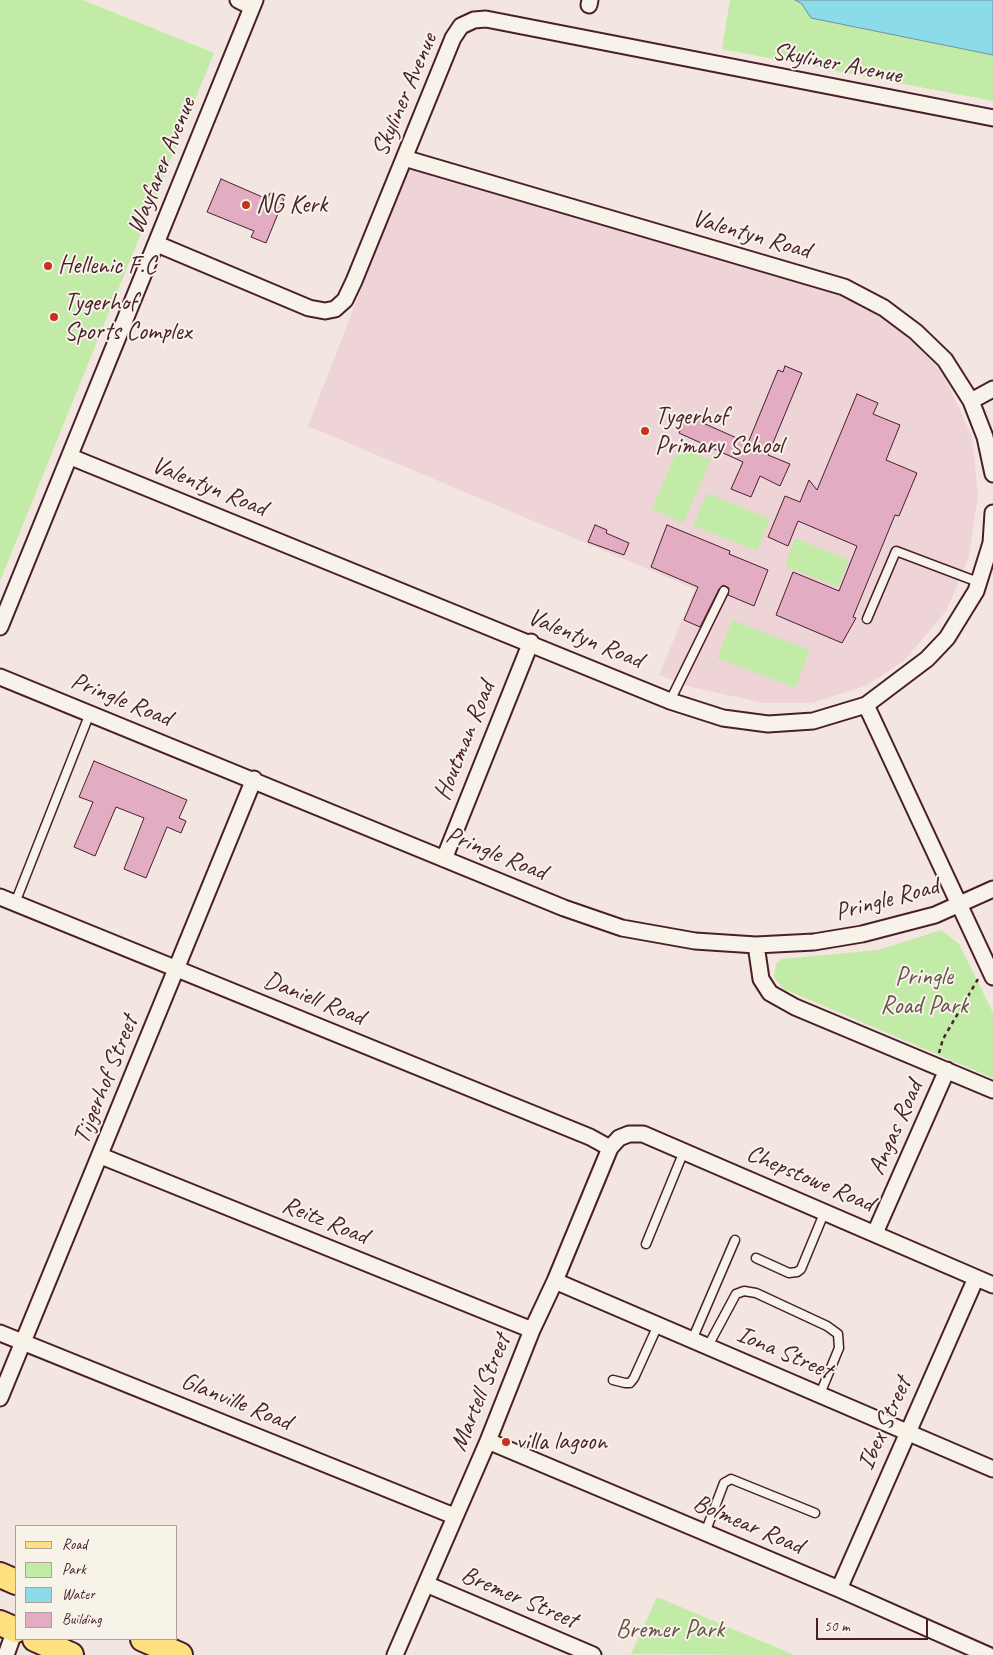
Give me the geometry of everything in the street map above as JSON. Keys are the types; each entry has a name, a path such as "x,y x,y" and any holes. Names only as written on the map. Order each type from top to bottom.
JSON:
{"main road":[{"path":"0,1575 15,1582"},
{"path":"38,1640 72,1655"},
{"path":"145,1640 180,1655"}],"street":[{"name":"Wayfarer Avenue","path":"0,627 157,244 248,2"},
{"name":"Skyliner Avenue","path":"157,244 309,308 325,312 335,309 345,300 354,281 453,38 468,21 480,19 993,118"},
{"name":"Valentyn Road","path":"404,158 844,287 884,308 916,332 945,360 971,401 985,437 993,474"},
{"path":"971,401 993,389"},
{"name":"Valentyn Road","path":"70,457 531,642 670,701 723,718 768,724 813,721 866,705 927,659 947,638 976,592 991,543 993,513"},
{"name":"Houtman Road","path":"444,859 531,642"},
{"name":"Pringle Road","path":"0,677 254,779 564,908 622,928 695,941 756,945 814,942 862,934 935,915 960,906 993,890"},
{"path":"866,705 992,975"},
{"name":"Tijgerhof Street","path":"0,1398 178,969 254,779"},
{"name":"Daniell Road","path":"0,897 590,1137 610,1148"},
{"path":"756,945 761,979 770,993 795,1007 993,1090"},
{"name":"Angas Road","path":"875,1233 941,1067"},
{"name":"Chepstowe Road","path":"610,1148 619,1138 629,1134 643,1134 993,1285"},
{"name":"Martell Street","path":"395,1655 488,1441 532,1330 555,1281 610,1148"},
{"name":"Reitz Road","path":"101,1156 532,1330"},
{"name":"Ibex Street","path":"839,1589 976,1278"},
{"name":"Iona Street","path":"555,1281 993,1469"},
{"name":"Glanville Road","path":"0,1332 454,1516"},
{"name":"Bolmear Road","path":"488,1441 839,1589 988,1655"},
{"name":"Bremer Street","path":"426,1584 593,1655"},
{"path":"6,1655 15,1635"}],"lane":[{"path":"867,620 896,551 978,582"},
{"path":"670,701 724,591"},
{"path":"15,903 90,714"},
{"path":"646,1244 684,1151"},
{"path":"756,1258 790,1272 797,1272 801,1269 824,1211"},
{"path":"692,1340 735,1240"},
{"path":"708,1346 736,1294 744,1291 756,1293 827,1326 838,1334 839,1348 820,1394"},
{"path":"613,1380 625,1384 630,1383 658,1325"},
{"path":"705,1533 724,1483 731,1479 814,1513"}],"path":[{"path":"941,1067 943,1039 976,980 992,975"}],"shaded area":[{"name":"Tygerhof Primary School","path":"408,168 848,296 904,331 943,374 972,436 978,495 969,557 946,611 904,661 865,686 812,703 764,703 691,687 659,675 695,589 308,426"}],"green space":[{"name":"Tygerhof Sports Complex","path":"0,0 83,0 214,53 0,581"},
{"path":"730,0 795,0 802,4 811,18 993,55 993,101 722,49"},
{"path":"679,446 711,460 683,523 652,509"},
{"path":"707,493 770,519 757,551 693,526"},
{"path":"795,538 849,560 838,587 785,566"},
{"path":"732,620 810,650 795,688 717,658"},
{"name":"Pringle Road Park","path":"941,930 959,944 993,1013 993,1078 784,989 774,978 776,964 782,959 878,950"},
{"name":"Bremer Park","path":"657,1597 792,1654 792,1655 631,1654"}],"water":[{"path":"795,0 993,0 993,55 811,18 802,4"}],"building":[{"name":"NG Kerk","path":"221,179 267,199 270,193 284,199 266,243 251,237 254,231 207,212"},
{"path":"785,366 802,373 768,455 790,464 780,486 760,476 751,497 731,489 743,462 679,433 688,413 704,420 703,423 748,443 778,370 783,372"},
{"path":"857,394 878,403 873,414 900,425 886,460 917,473 899,516 895,515 853,617 856,618 842,643 776,615 793,572 839,591 857,546 798,521 788,546 768,537 785,496 800,502 809,480 817,490"},
{"path":"595,525 607,530 606,533 629,543 624,555 588,542"},
{"path":"667,525 730,551 729,554 768,570 754,606 728,595 729,588 723,585 719,589 700,627 684,620 698,587 651,567"},
{"path":"94,761 187,800 179,818 186,821 181,833 167,827 146,878 124,869 144,818 116,807 95,856 74,847 93,802 79,797"}],"place":[{"name":"NG Kerk","path":"246,205"},
{"name":"Hellenic F.C","path":"48,266"},
{"name":"Tygerhof Sports Complex","path":"54,317"},
{"name":"Tygerhof Primary School","path":"645,431"},
{"name":"villa lagoon","path":"506,1442"}]}
